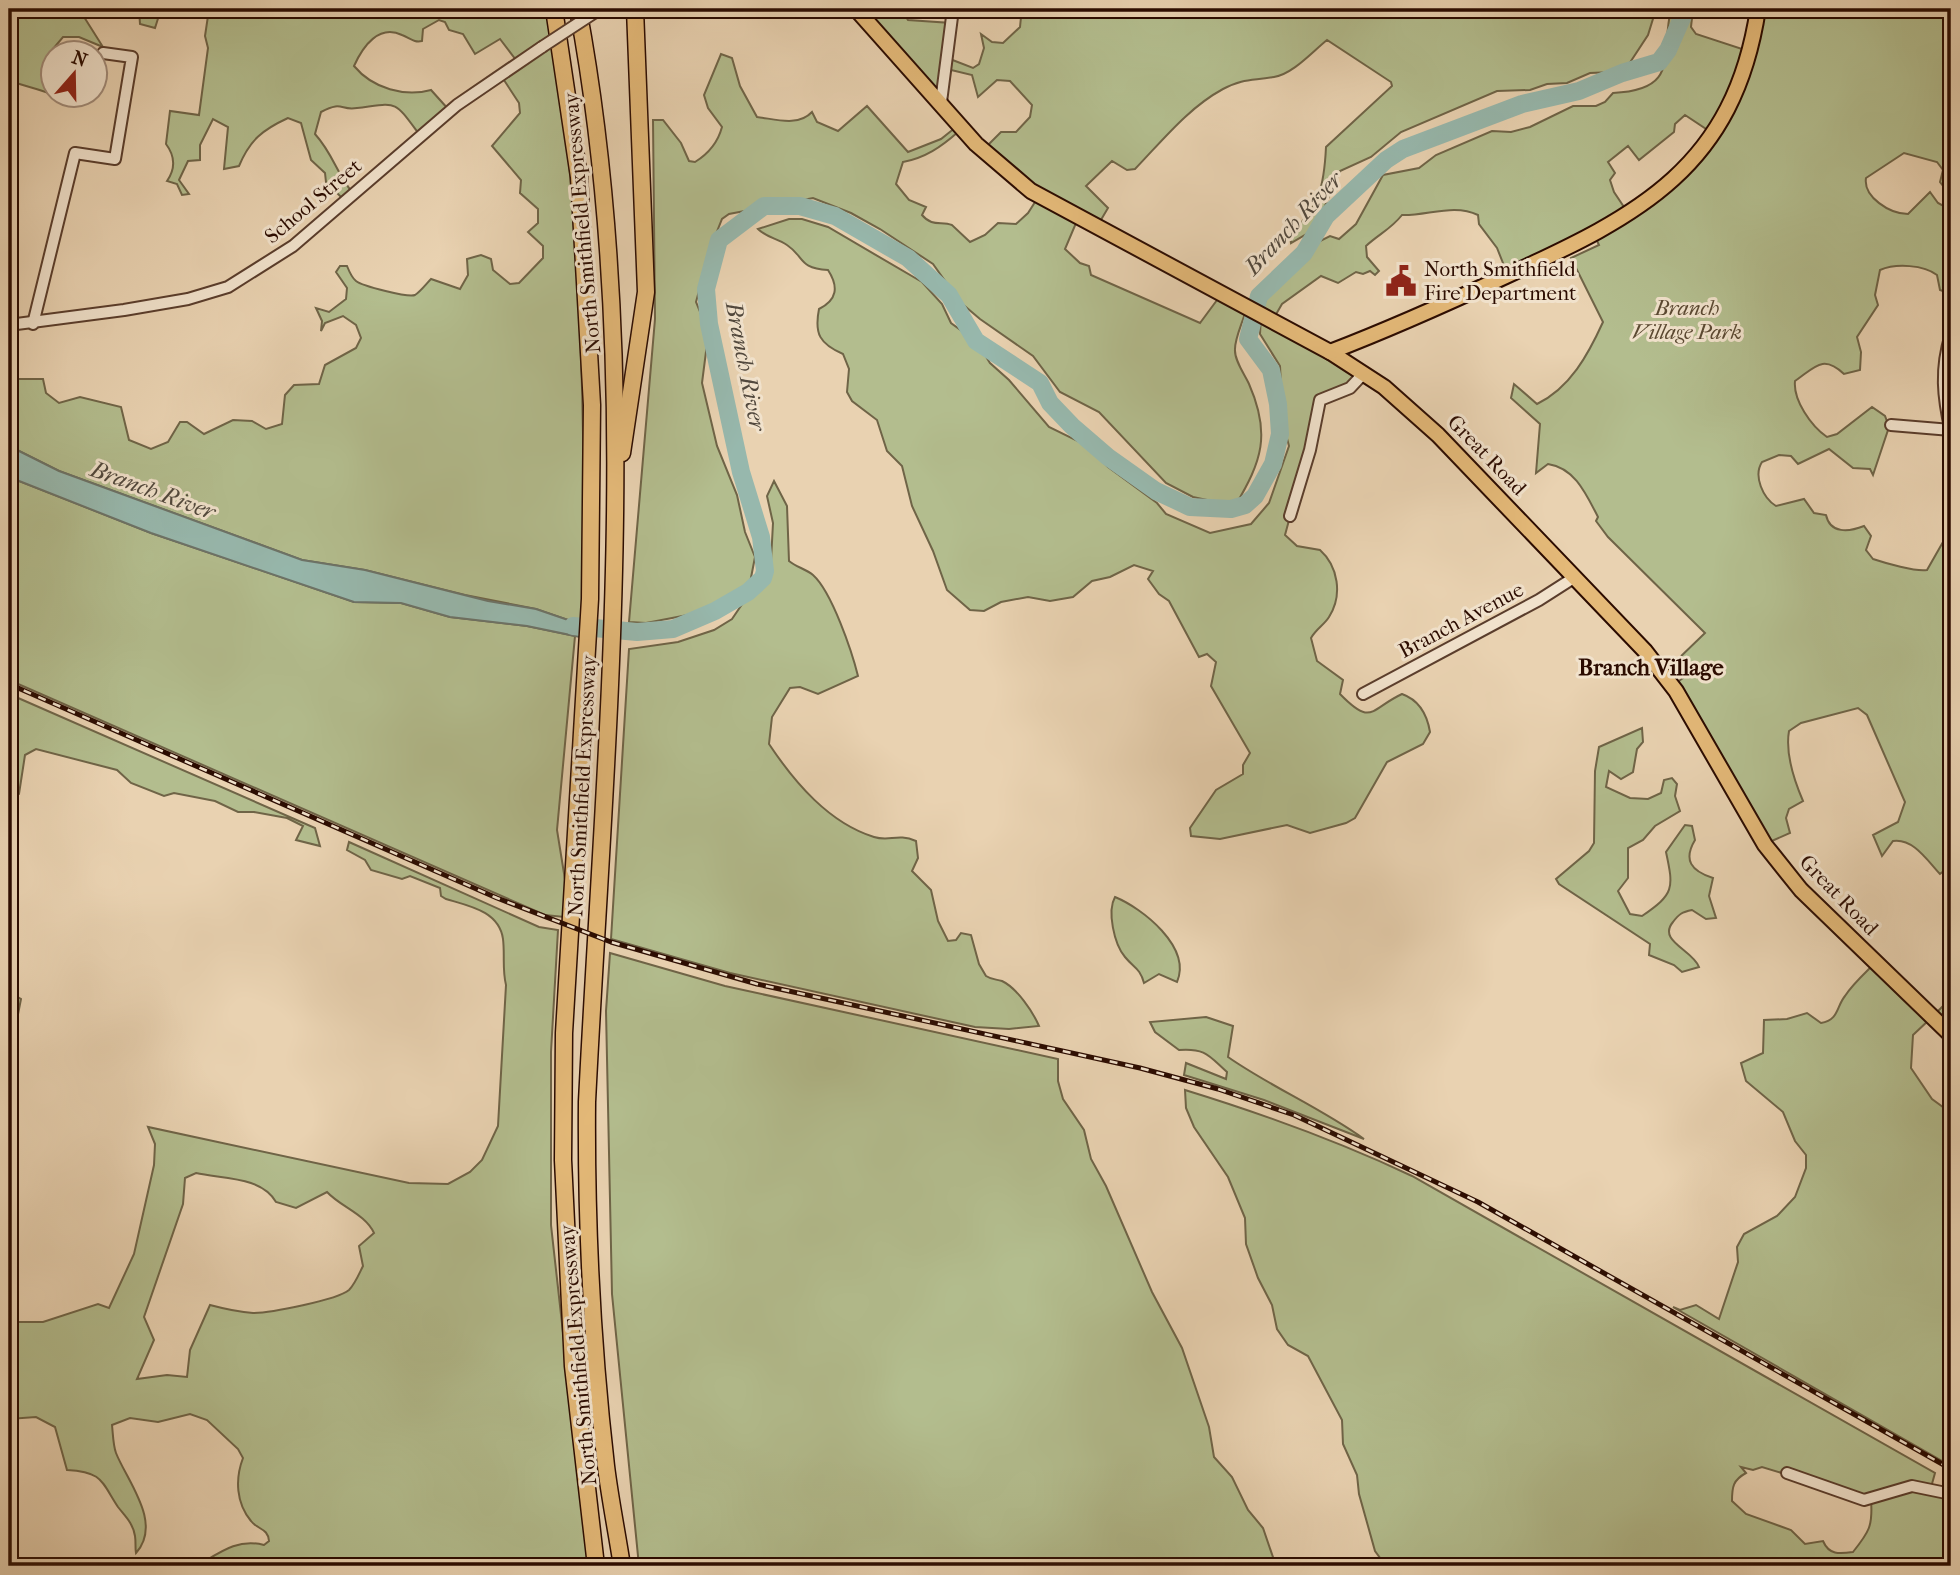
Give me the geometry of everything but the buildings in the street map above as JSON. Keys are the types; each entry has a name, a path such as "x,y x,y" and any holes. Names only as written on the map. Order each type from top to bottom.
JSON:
{"highway":[{"name":"North Smithfield Expressway","path":"554,9 579,177 590,320 590,599 564,1033 563,1160 573,1366 596,1566"},
{"name":"North Smithfield Expressway","path":"578,9 601,152 613,313 616,479 614,601 587,1102 586,1174 597,1367 606,1468 622,1566"},
{"path":"616,479 628,427 646,292 635,9"}],"main road":[{"name":"Great Road","path":"856,9 976,144 1031,191 1330,352 1364,373 1438,435 1645,651 1676,691 1765,845 1788,875 1951,1035"},
{"path":"1330,352 1390,329 1608,228 1654,196 1701,152 1726,114 1741,81 1758,9"}],"street":[{"name":"School Street","path":"9,325 33,324 188,299 237,281 293,246 457,105 600,9"},
{"path":"941,102 953,9"},
{"path":"33,324 75,152 115,159 132,57 108,54"},
{"path":"1891,425 1951,431 1942,390 1944,358 1951,334"},
{"path":"1290,516 1311,450 1320,400 1350,388 1364,373"},
{"name":"Branch Avenue","path":"1363,694 1539,600 1575,577"},
{"path":"1787,1473 1864,1500 1912,1486 1951,1494"}],"green space":[{"path":"9,9 79,9 97,38 38,38 38,89 9,80"},
{"path":"139,9 161,9 155,28 140,24"},
{"path":"200,9 554,9 570,168 580,328 585,527 581,621 365,570 302,560 59,471 9,446 9,400 13,395 15,379 43,379 46,393 59,403 80,397 121,407 129,440 151,449 168,442 180,422 187,422 204,434 233,420 252,421 266,429 282,424 285,395 294,385 319,384 325,365 356,348 361,338 356,325 343,316 325,323 321,331 322,321 316,308 329,312 346,299 347,288 336,272 340,266 347,266 353,278 360,283 386,291 415,295 431,279 460,289 468,275 467,259 481,255 491,259 493,270 510,284 519,283 543,258 543,246 528,232 538,223 538,209 520,193 521,180 492,146 520,113 519,103 500,74 516,60 500,39 475,54 463,34 449,30 445,22 439,20 423,29 422,41 414,41 394,32 379,35 362,51 354,66 380,86 400,92 431,90 449,110 419,134 404,114 394,106 351,109 338,106 321,112 315,134 352,192 343,199 326,182 325,173 311,160 301,123 288,118 258,137 239,166 224,169 228,127 213,119 200,145 200,160 188,161 179,180 189,194 182,195 177,184 167,181 173,162 166,144 170,111 199,115 208,48 205,36 208,16"},
{"path":"857,9 901,9 908,20 951,23 950,59 973,68 979,64 984,48 981,34 992,42 1003,43 1020,27 1021,17 1014,9 1656,9 1648,35 1629,64 1613,72 1590,73 1567,83 1547,84 1530,90 1497,91 1401,132 1371,157 1340,171 1315,229 1291,243 1290,235 1308,215 1318,196 1324,174 1326,147 1392,86 1391,82 1327,40 1295,67 1281,75 1243,81 1223,89 1187,115 1135,169 1127,170 1112,161 1086,186 1108,208 1095,230 1076,223 1065,249 1080,263 1089,266 1091,275 1200,323 1220,296 1245,313 1236,340 1235,353 1256,402 1261,433 1257,461 1235,506 1193,497 1166,483 1099,412 1060,392 1033,356 960,302 933,264 880,229 851,213 813,198 729,214 722,219 712,244 696,302 703,319 707,344 702,383 717,446 737,495 745,532 755,557 749,588 698,613 646,623 629,622 655,319 653,120 663,120 681,143 689,161 695,162 708,151 722,127 708,108 704,95 721,54 732,58 740,86 757,117 793,121 812,112 817,122 838,131 867,106 908,152 941,139 956,127 958,132 939,147 926,155 903,162 896,184 909,200 926,207 922,215 926,219 952,225 970,242 985,235 998,223 1016,224 1028,213 1037,199 982,151 1001,132 1016,132 1030,117 1032,105 1010,81 997,80 978,97 972,75 947,69 941,97"},
{"name":"Branch Village Park","path":"1671,9 1693,9 1691,27 1696,34 1748,51 1758,9 1951,9 1951,196 1940,182 1943,170 1937,162 1904,153 1866,178 1866,185 1873,198 1893,211 1908,214 1930,192 1938,203 1951,210 1951,294 1940,290 1937,275 1925,269 1902,266 1880,270 1875,295 1878,305 1857,337 1861,352 1860,370 1844,374 1830,365 1819,365 1795,381 1797,396 1804,412 1827,437 1837,434 1872,407 1885,416 1889,427 1873,475 1870,469 1853,468 1829,449 1798,464 1791,456 1779,455 1762,462 1759,480 1763,492 1776,506 1804,499 1814,513 1826,515 1836,528 1846,530 1864,526 1871,536 1866,550 1878,561 1927,570 1943,542 1943,535 1951,535 1951,604 1947,611 1951,623 1951,865 1940,874 1913,846 1900,841 1893,841 1882,856 1873,835 1898,822 1905,802 1867,715 1858,708 1801,723 1789,731 1789,758 1803,801 1789,809 1786,818 1790,833 1765,844 1671,687 1683,678 1675,662 1705,633 1608,537 1596,521 1598,517 1573,476 1548,464 1536,473 1540,424 1511,398 1514,384 1537,404 1549,397 1577,369 1597,334 1603,322 1571,258 1599,245 1594,234 1507,273 1497,248 1479,224 1478,215 1460,210 1402,215 1366,246 1367,257 1379,271 1375,275 1370,271 1363,274 1356,272 1338,283 1321,276 1282,304 1271,323 1358,372 1353,384 1322,399 1285,535 1297,546 1320,550 1334,572 1336,600 1327,620 1311,638 1317,661 1343,680 1340,694 1359,710 1371,712 1402,694 1421,708 1430,732 1423,744 1387,762 1355,818 1346,823 1310,833 1287,825 1220,839 1191,836 1190,828 1216,790 1243,774 1243,765 1250,753 1211,686 1216,662 1207,654 1199,657 1169,601 1159,594 1148,579 1153,571 1134,565 1110,577 1092,581 1073,597 1050,601 1028,597 1001,602 984,611 970,610 947,590 912,506 902,466 887,451 877,420 852,401 847,392 849,369 843,354 820,337 817,325 819,309 833,297 835,287 832,276 828,270 811,267 793,249 758,229 789,219 802,219 828,227 922,282 942,304 951,323 977,342 990,363 1009,380 1049,427 1086,445 1108,467 1157,503 1166,514 1210,533 1251,524 1269,503 1289,446 1283,423 1280,366 1260,334 1261,316 1269,289 1276,280 1308,247 1330,236 1339,239 1356,224 1383,175 1419,168 1436,155 1492,131 1511,132 1530,127 1573,106 1596,106 1605,102 1613,93 1649,85 1658,77 1663,67","holes":["1685,115 1712,133 1628,213 1614,192 1610,180 1615,173 1608,162 1628,146 1639,160 1674,132 1675,124"]},
{"path":"9,477 151,533 354,602 401,603 450,617 527,626 575,636 557,830 567,892 564,917 545,915 9,680"},
{"path":"774,481 787,506 789,561 813,575 820,583 834,608 858,676 818,694 800,687 790,688 772,717 769,744 814,800 842,822 874,837 916,841 918,858 912,871 931,890 938,921 948,941 956,940 961,933 971,935 979,964 986,976 1008,984 1029,1007 1039,1026 1009,1029 975,1027 730,973 611,939 629,649 678,642 714,630 732,619 749,594 770,579 773,523 767,496"},
{"path":"9,694 315,828 320,846 296,840 303,826 287,818 238,812 215,801 174,793 164,796 131,783 117,770 36,749 25,755 19,794 9,796"},
{"path":"1642,728 1643,742 1637,749 1633,772 1621,779 1609,771 1606,787 1630,798 1648,799 1661,793 1664,780 1672,778 1677,784 1675,796 1680,811 1655,826 1643,840 1628,848 1628,878 1618,891 1630,914 1642,916 1660,902 1666,896 1670,883 1666,852 1685,825 1692,826 1695,840 1690,853 1691,864 1699,872 1713,878 1709,896 1716,918 1706,919 1692,910 1681,914 1673,922 1669,935 1699,967 1682,972 1674,965 1649,955 1650,944 1559,884 1556,879 1589,851 1594,843 1595,771 1599,747"},
{"path":"349,842 539,927 558,930 551,1052 551,1225 589,1566 305,1566 292,1559 284,1566 197,1566 237,1545 264,1545 269,1541 265,1531 251,1521 242,1507 238,1482 243,1458 238,1449 207,1420 190,1414 158,1422 130,1418 112,1425 116,1453 144,1516 146,1529 136,1553 132,1527 104,1484 88,1473 67,1470 55,1427 36,1417 9,1419 9,1322 43,1322 98,1304 109,1308 134,1254 154,1165 155,1144 148,1127 409,1183 448,1184 470,1172 482,1160 498,1126 506,985 500,930 496,922 482,911 441,896 440,888 410,876 402,879 371,870 365,860 347,850","holes":["196,1173 251,1183 261,1187 276,1202 296,1208 327,1192 365,1221 374,1233 359,1246 363,1266 349,1290 318,1302 253,1313 210,1305 190,1350 187,1377 167,1375 137,1379 154,1340 144,1317 183,1204 185,1178"]},
{"path":"1115,897 1138,910 1162,930 1177,956 1180,969 1177,982 1159,974 1144,983 1139,971 1125,957 1113,927 1112,910"},
{"path":"610,953 725,986 1058,1059 1058,1081 1063,1099 1084,1130 1091,1159 1106,1186 1152,1292 1182,1348 1209,1427 1214,1457 1232,1477 1248,1510 1263,1528 1276,1566 639,1566 612,1294 606,1011"},
{"path":"1872,966 1930,1019 1951,998 1951,1042 1929,1020 1913,1035 1911,1068 1932,1099 1951,1113 1951,1466 1673,1307 1680,1310 1696,1305 1719,1319 1738,1262 1737,1247 1744,1234 1777,1216 1795,1197 1806,1168 1806,1155 1795,1141 1783,1112 1746,1081 1741,1063 1763,1053 1764,1020 1787,1019 1807,1013 1821,1023 1831,1019 1851,988"},
{"path":"9,992 21,999 9,1060"},
{"path":"1206,1017 1233,1026 1228,1057 1364,1139 1264,1100 1184,1075 1186,1063 1226,1079 1227,1072 1211,1057 1201,1052 1179,1050 1155,1032 1150,1022"},
{"path":"1185,1090 1300,1129 1412,1176 1935,1473 1930,1491 1951,1499 1951,1566 1386,1566 1375,1551 1359,1494 1357,1475 1343,1444 1342,1420 1308,1356 1288,1345 1277,1329 1272,1305 1258,1278 1246,1244 1245,1218 1228,1177 1194,1127 1186,1108","holes":["1741,1467 1753,1470 1762,1467 1871,1500 1870,1523 1866,1534 1853,1552 1835,1553 1828,1549 1823,1541 1805,1544 1791,1530 1746,1514 1732,1501 1732,1492 1736,1481 1746,1473"]}],"water":[{"path":"9,446 59,471 302,560 365,570 488,601 536,609 568,620 587,621 585,638 527,626 450,617 401,603 354,602 151,533 9,477"}],"waterway":[{"name":"Branch River","path":"573,626 637,632 673,629 715,611 748,592 763,578 765,571 761,537 741,472 709,324 706,289 719,240 764,206 800,206 835,216 908,258 949,295 976,341 1040,383 1050,403 1108,457 1156,491 1190,507 1231,509 1245,505 1255,496 1273,464 1280,434 1278,404 1271,370 1248,339 1259,296 1304,253 1326,216 1386,160 1403,149 1522,104 1579,91 1622,73 1659,62 1668,50 1686,9"}],"railway":[{"path":"9,684 497,898 611,942 757,984 1140,1068 1218,1089 1294,1115 1478,1202 1951,1469"}],"place":[{"name":"North Smithfield Fire Department","path":"1401,281"}],"district":[{"name":"Branch Village","path":"1651,667"}]}
